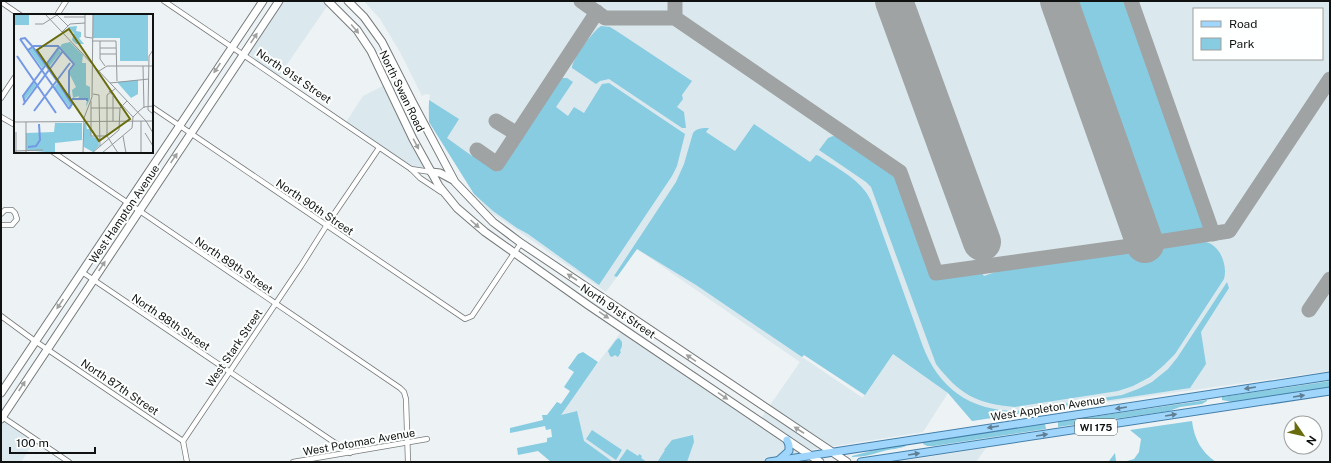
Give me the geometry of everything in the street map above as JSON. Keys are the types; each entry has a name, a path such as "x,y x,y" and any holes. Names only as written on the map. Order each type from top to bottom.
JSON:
{"main road":[{"name":"West Hampton Avenue","path":"1,393 263,1"},
{"name":"West Hampton Avenue","path":"1,417 279,1"},
{"name":"North Swan Road","path":"328,1 357,30 371,51 413,139 439,186 448,196"},
{"name":"North Swan Road","path":"348,1 364,17 382,42 455,182"},
{"path":"431,172 440,173 455,182"},
{"name":"North 91st Street","path":"455,182 493,222 521,243 847,462"},
{"name":"North 91st Street","path":"448,196 457,208 485,232 514,253 820,462"},
{"name":"West Appleton Avenue","path":"769,462 1330,376"},
{"name":"WI 175","path":"862,462 1330,391"},
{"path":"777,461 789,451 787,440"}],"street":[{"path":"58,14 66,1"},
{"name":"North 91st Street","path":"164,1 411,169 420,178 448,196"},
{"path":"1,2 19,14"},
{"path":"1,98 14,78"},
{"name":"North 90th Street","path":"153,108 465,319 472,316 514,253"},
{"path":"1,117 14,124"},
{"name":"West Stark Street","path":"183,441 326,226 380,148"},
{"name":"North 89th Street","path":"54,153 404,392 407,443"},
{"name":"North 91st Street","path":"411,169 431,172"},
{"path":"1,214 5,210 12,210 17,219 12,225 1,225"},
{"path":"514,253 521,243"},
{"name":"North 88th Street","path":"82,272 350,453"},
{"name":"North 87th Street","path":"1,316 35,341 183,441"},
{"path":"1,417 69,462"},
{"name":"West Potomac Avenue","path":"293,462 427,439"},
{"path":"183,441 186,462"},
{"path":"407,443 408,462"}],"shaded area":[{"path":"279,1 330,2 277,79 242,55"},
{"path":"364,1 1330,1 1330,371 972,421 948,393 923,432 810,450 810,462 561,462 559,415 621,332 757,424 800,362 637,249 606,292 490,212 474,194 429,122 428,108 430,95 426,94 422,96 400,52 380,19","holes":["804,355 864,395 863,398 802,357"]},
{"path":"387,84 431,172 411,169 345,124 363,96"},
{"path":"1,419 36,439 21,462 1,462"},
{"path":"986,448 976,462 895,462"}],"green space":[{"path":"1069,1 1126,1 1206,223 1204,229 1201,231 1161,238 1154,236 1150,230"},
{"path":"601,26 610,27 615,30 692,81 682,95 683,99 677,107 684,112 686,128 682,128 609,79 600,81 596,84 572,68 575,58 593,33"},
{"path":"562,78 567,78 573,82 556,107 568,116 574,107 584,113 602,84 609,83 685,134 677,166 672,176 599,285 493,211 474,194 429,122 429,100 459,119 447,138 472,156 474,155 490,165 489,167 498,172"},
{"path":"754,124 810,162 816,155 819,156 856,181 862,187 871,201 929,360 947,385 958,394 971,401 985,407 1017,411 1122,395 1138,389 1152,382 1168,369 1177,358 1227,282 1229,288 1201,332 1206,364 1190,388 972,421 948,393 893,354 865,395 804,355 802,357 696,285 637,249 617,277 614,276 676,182 684,164 693,133 696,130 709,128 706,132 735,151"},
{"path":"833,136 847,141 867,153 897,179 934,279 982,273 984,276 1007,268 1139,251 1140,255 1158,248 1205,242 1215,247 1222,256 1225,268 1224,279 1175,354 1150,377 1133,386 1118,391 1015,407 1002,406 979,400 961,390 936,364 871,187 819,150 828,138"},
{"path":"619,338 622,342 621,352 618,357 615,355 612,357 608,351"},
{"path":"583,352 598,362 561,415 577,411 584,441 613,462 551,462 538,451 518,455 517,448 547,442 547,438 552,437 551,429 546,430 545,426 510,433 510,428 543,420 542,415 547,415 557,402 561,404 570,391 564,387 574,372 568,368 578,354"},
{"path":"1330,381 1330,387 1232,402 1222,400 1222,397"},
{"path":"1207,400 1202,404 1180,407 1169,411 1058,427 1058,422"},
{"path":"1192,421 1194,433 1199,444 1206,454 1216,462 1107,462 1115,453 1116,461 1127,461 1134,459 1139,452 1141,439 1130,430"},
{"path":"1045,424 1046,429 934,446 927,446 923,444 923,442 926,441"},
{"path":"592,430 622,450 616,460 586,439"},
{"path":"693,435 694,442 687,462 658,461 672,440"},
{"path":"906,444 906,446 901,448 852,457 886,447"},
{"path":"627,449 638,456 639,454 642,456 641,458 647,462 618,462"}],"taxiway":[{"path":"581,1 605,18 675,18 900,172 936,273 1229,231 1330,79"},
{"path":"675,1 675,18"},
{"path":"1131,1 1213,234"},
{"path":"477,150 497,164 597,12"},
{"path":"496,121 517,134"},
{"path":"1309,310 1330,279"}],"runway":[{"path":"894,1 982,242"},
{"path":"1059,1 1145,244"}]}
